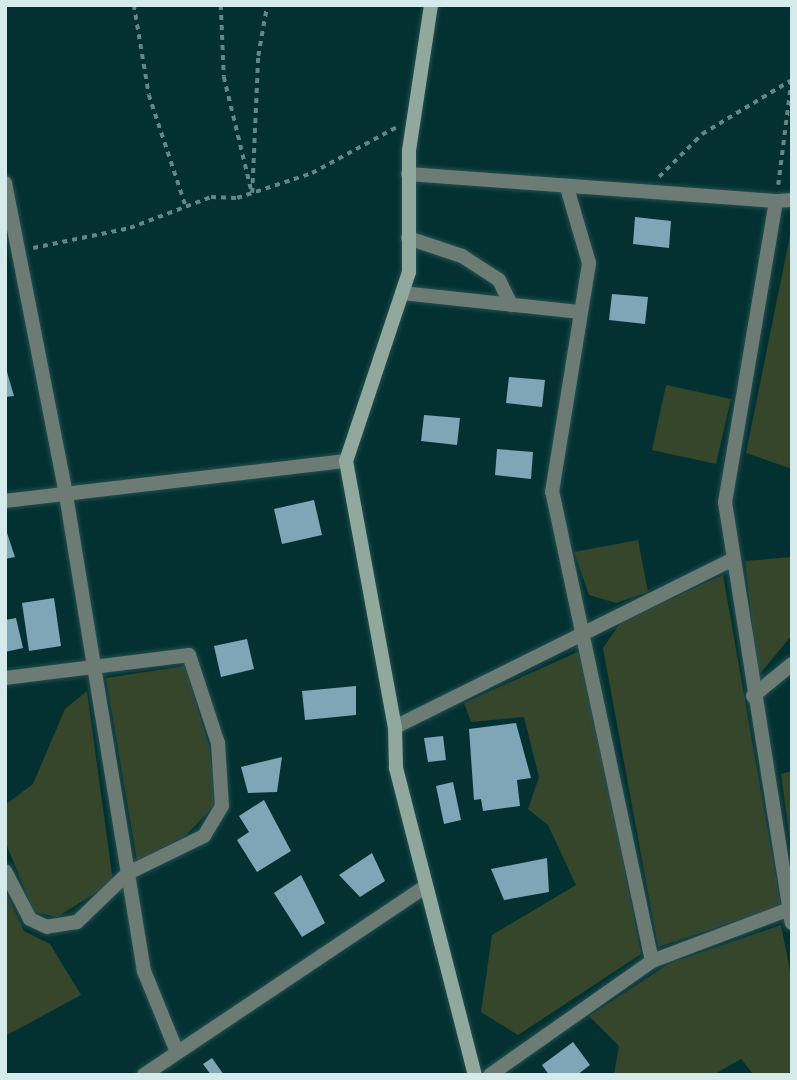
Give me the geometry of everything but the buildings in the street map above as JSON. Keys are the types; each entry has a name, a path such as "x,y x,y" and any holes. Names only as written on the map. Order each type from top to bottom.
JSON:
{"street":[{"path":"431,5 408,174 408,238 402,293 346,461 395,727 396,768 423,888 475,1075"},
{"path":"408,174 567,188 648,188 776,201 792,200"},
{"path":"5,183 66,495 144,971 177,1052"},
{"path":"567,188 589,263 552,492 572,607 586,631 652,961"},
{"path":"489,1075 652,961 791,914 753,696 725,502 776,201"},
{"path":"408,238 462,256 499,280 511,305"},
{"path":"402,293 581,312"},
{"path":"5,500 346,461"},
{"path":"395,727 733,559"},
{"path":"5,678 189,655 218,743 222,806 204,836 128,873 77,922 47,927 30,919 5,872"},
{"path":"753,696 792,664"},
{"path":"144,1075 423,888"}],"path":[{"path":"134,5 149,95 186,207"},
{"path":"221,5 224,77 252,192"},
{"path":"252,192 257,56 267,5"},
{"path":"776,201 792,74"},
{"path":"648,188 702,134 790,81"},
{"path":"18,251 130,228 186,207 252,192 312,173 415,118"}],"green space":[{"path":"792,226 792,469 746,453"},
{"path":"666,385 731,399 716,464 652,450"},
{"path":"638,540 648,592 616,603 589,595 574,552"},
{"path":"792,557 792,635 758,676 745,561"},
{"path":"723,575 781,906 658,947 603,648 621,622"},
{"path":"582,650 641,954 518,1035 481,1012 492,935 576,885 548,825 528,809 539,777 524,717 471,722 464,703"},
{"path":"185,666 209,746 217,803 185,836 137,861 106,678"},
{"path":"87,691 113,882 57,917 34,912 5,841 5,805 33,784 65,709"},
{"path":"792,771 792,857 781,774"},
{"path":"5,890 24,931 50,944 81,995 7,1035"},
{"path":"781,925 792,981 792,1075 754,1075 741,1059 713,1075 614,1075 619,1046 589,1016 670,963"}]}
